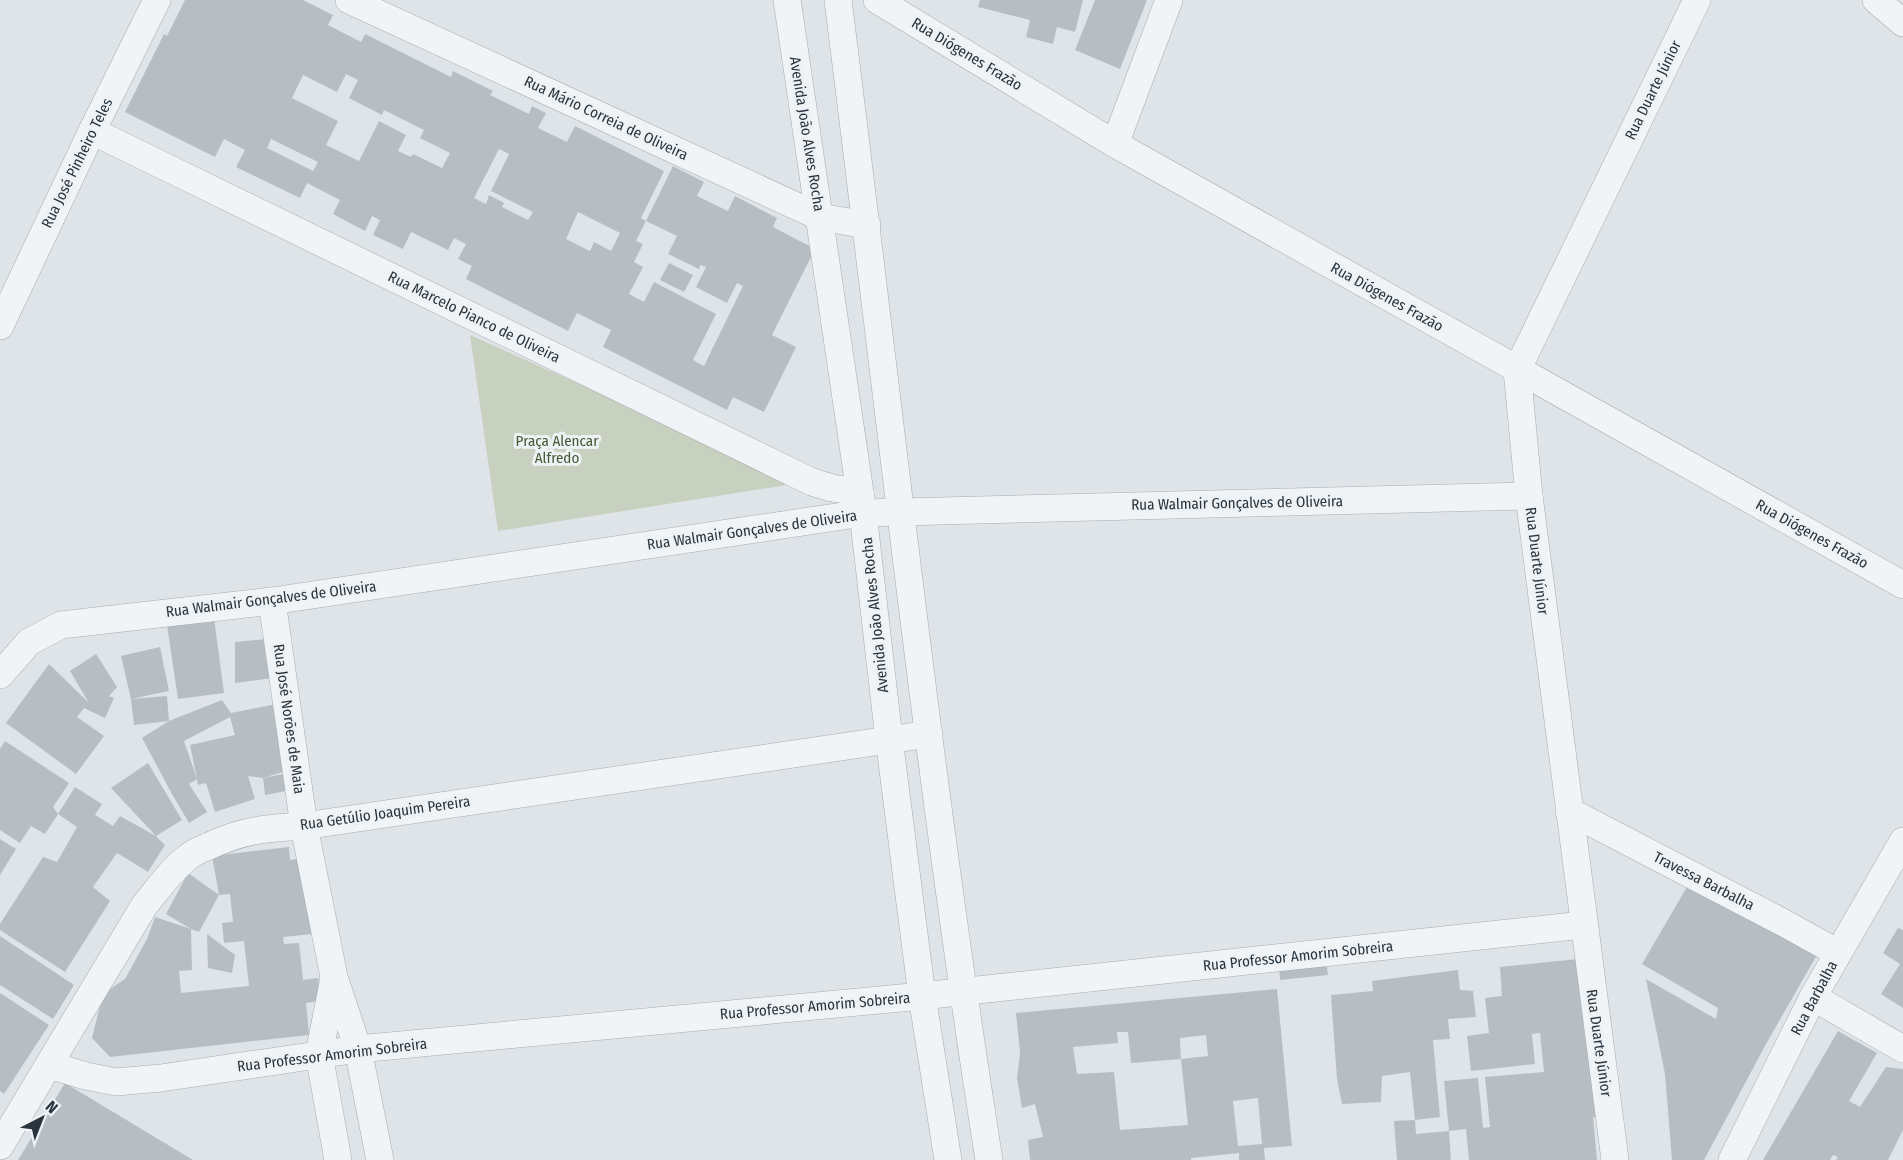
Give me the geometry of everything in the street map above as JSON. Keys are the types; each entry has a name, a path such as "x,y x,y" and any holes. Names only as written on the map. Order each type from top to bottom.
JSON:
{"street":[{"name":"Rua José Pinheiro Teles","path":"0,326 92,130 157,0"},
{"name":"Rua Mário Correia de Oliveira","path":"350,0 820,217 867,225"},
{"name":"Avenida João Alves Rocha","path":"787,0 862,502 888,740 922,996 948,1160"},
{"path":"838,0 962,991 988,1160"},
{"name":"Rua Diógenes Frazão","path":"877,0 1115,144 1903,585"},
{"path":"1115,144 1169,0"},
{"name":"Rua Duarte Júnior","path":"1615,1160 1529,496 1516,370 1697,0"},
{"path":"1876,0 1903,23"},
{"name":"Rua Marcelo Pianco de Oliveira","path":"92,130 812,482 832,488 862,502"},
{"name":"Rua Walmair Gonçalves de Oliveira","path":"0,675 29,642 61,625 272,602 862,502 901,512 1529,496"},
{"name":"Rua José Norões de Maia","path":"272,602 304,826 334,977 358,1049 380,1160"},
{"name":"Rua Getúlio Joaquim Pereira","path":"0,1146 144,906 168,876 189,856 235,835 259,829 304,826 929,734"},
{"name":"Travessa Barbalha","path":"1569,811 1838,953"},
{"name":"Rua Barbalha","path":"1732,1160 1813,997 1903,841"},
{"name":"Rua Professor Amorim Sobreira","path":"49,1065 116,1082 161,1078 358,1049 922,996 1583,925"},
{"name":"Rua José Norões de Maia","path":"334,977 320,1054 338,1160"},
{"path":"1813,997 1903,1049"}],"green space":[{"name":"Praça Alencar Alfredo","path":"470,335 799,483 498,531"}],"building":[{"path":"185,0 303,0 333,15 328,25 361,42 365,34 451,77 453,71 493,91 490,95 529,114 532,106 546,113 538,128 567,142 575,126 664,171 641,218 646,221 673,166 704,182 697,196 728,211 735,196 777,218 773,227 815,249 772,335 796,347 764,412 733,397 727,410 603,347 611,330 577,313 568,331 466,279 472,266 458,259 466,244 454,238 448,250 411,232 403,249 373,235 380,220 372,216 365,231 333,214 340,200 307,183 300,198 236,167 245,150 224,139 215,157 125,112 164,34 167,36","holes":["346,74 358,80 349,98 382,115 384,110 424,130 420,138 450,153 442,168 413,154 411,157 398,151 406,135 379,121 359,161 326,145 338,121 292,98 303,75 337,92","271,139 318,162 313,171 267,148","499,149 509,154 491,191 533,212 528,220 502,207 504,203 489,195 486,204 474,198","578,212 620,233 611,251 594,242 590,251 566,239","646,221 677,236 668,254 699,269 700,265 706,267 696,287 727,303 737,283 743,286 704,366 693,360 716,314 654,282 644,302 629,294 643,267 634,262 643,244 636,241"]},
{"path":"980,0 1083,0 1075,32 1057,27 1053,44 1026,37 1030,20 978,7"},
{"path":"1095,0 1147,0 1120,69 1075,50"},
{"path":"669,263 693,275 684,292 660,280"},
{"path":"214,618 224,693 178,699 167,625"},
{"path":"267,639 273,678 235,683 235,642"},
{"path":"160,647 169,691 131,699 121,656"},
{"path":"96,654 117,687 109,696 114,698 105,718 84,708 77,717 104,736 76,774 6,723 49,664 89,703 70,671"},
{"path":"167,696 169,721 134,725 131,699"},
{"path":"222,700 231,713 277,704 292,769 263,778 248,776 255,799 215,812 206,783 198,785 197,779 189,784 207,812 189,823 142,738 169,721","holes":["230,717 235,735 190,745 197,779 184,741"]},
{"path":"5,741 69,783 53,807 58,814 45,834 31,826 20,843 0,830 0,749"},
{"path":"148,763 182,820 156,836 111,788"},
{"path":"288,773 291,790 265,795 263,778"},
{"path":"75,787 102,804 95,815 113,826 120,816 156,836 165,845 148,872 117,853 93,887 110,901 65,972 0,930 0,924 43,857 57,862 77,827 58,814"},
{"path":"0,839 16,849 0,875"},
{"path":"289,847 290,860 305,858 312,934 283,937 284,944 299,943 303,980 318,978 320,1001 306,1003 309,1035 110,1057 92,1038 103,994 125,979 147,939 155,917 191,929 192,970 179,971 181,993 249,986 244,941 224,943 222,923 233,922 230,894 219,895 212,856"},
{"path":"188,873 219,895 199,932 166,914"},
{"path":"1691,880 1818,953 1704,1160 1672,1160 1665,1074 1646,979 1716,1019 1718,1008 1642,964"},
{"path":"1898,928 1903,930 1903,1008 1881,994 1900,964 1883,953"},
{"path":"207,934 235,955 232,973 208,968"},
{"path":"0,936 74,985 53,1019 0,985"},
{"path":"1578,959 1602,1117 1593,1117 1597,1160 1469,1160 1466,1129 1449,1131 1444,1081 1478,1078 1483,1128 1490,1127 1485,1077 1544,1072 1540,1033 1532,1034 1535,1064 1471,1071 1467,1036 1489,1033 1485,998 1502,996 1500,967"},
{"path":"1326,962 1328,975 1280,980 1279,967"},
{"path":"1458,970 1460,990 1473,991 1476,1017 1448,1019 1450,1039 1433,1040 1440,1117 1415,1120 1410,1072 1382,1076 1381,1102 1342,1104 1337,1079 1331,995 1373,991 1372,981"},
{"path":"1277,989 1292,1146 1264,1148 1265,1160 1239,1160 1239,1153 1191,1158 1191,1160 1030,1160 1028,1140 1043,1137 1035,1104 1022,1108 1017,1078 1020,1053 1016,1013","holes":["1117,1032 1128,1032 1131,1063 1181,1059 1188,1125 1120,1130 1114,1072 1077,1074 1073,1047 1118,1043","1206,1035 1208,1056 1181,1059 1180,1038","1258,1098 1262,1144 1238,1146 1233,1101"]},
{"path":"0,993 49,1025 4,1094 0,1091"},
{"path":"1838,1031 1877,1053 1849,1101 1860,1107 1886,1067 1903,1069 1903,1130 1888,1160 1836,1160 1838,1157 1833,1155 1830,1160 1763,1160"},
{"path":"65,1083 193,1160 18,1160"},
{"path":"1415,1120 1416,1134 1449,1131 1451,1160 1397,1160 1394,1121"}]}
